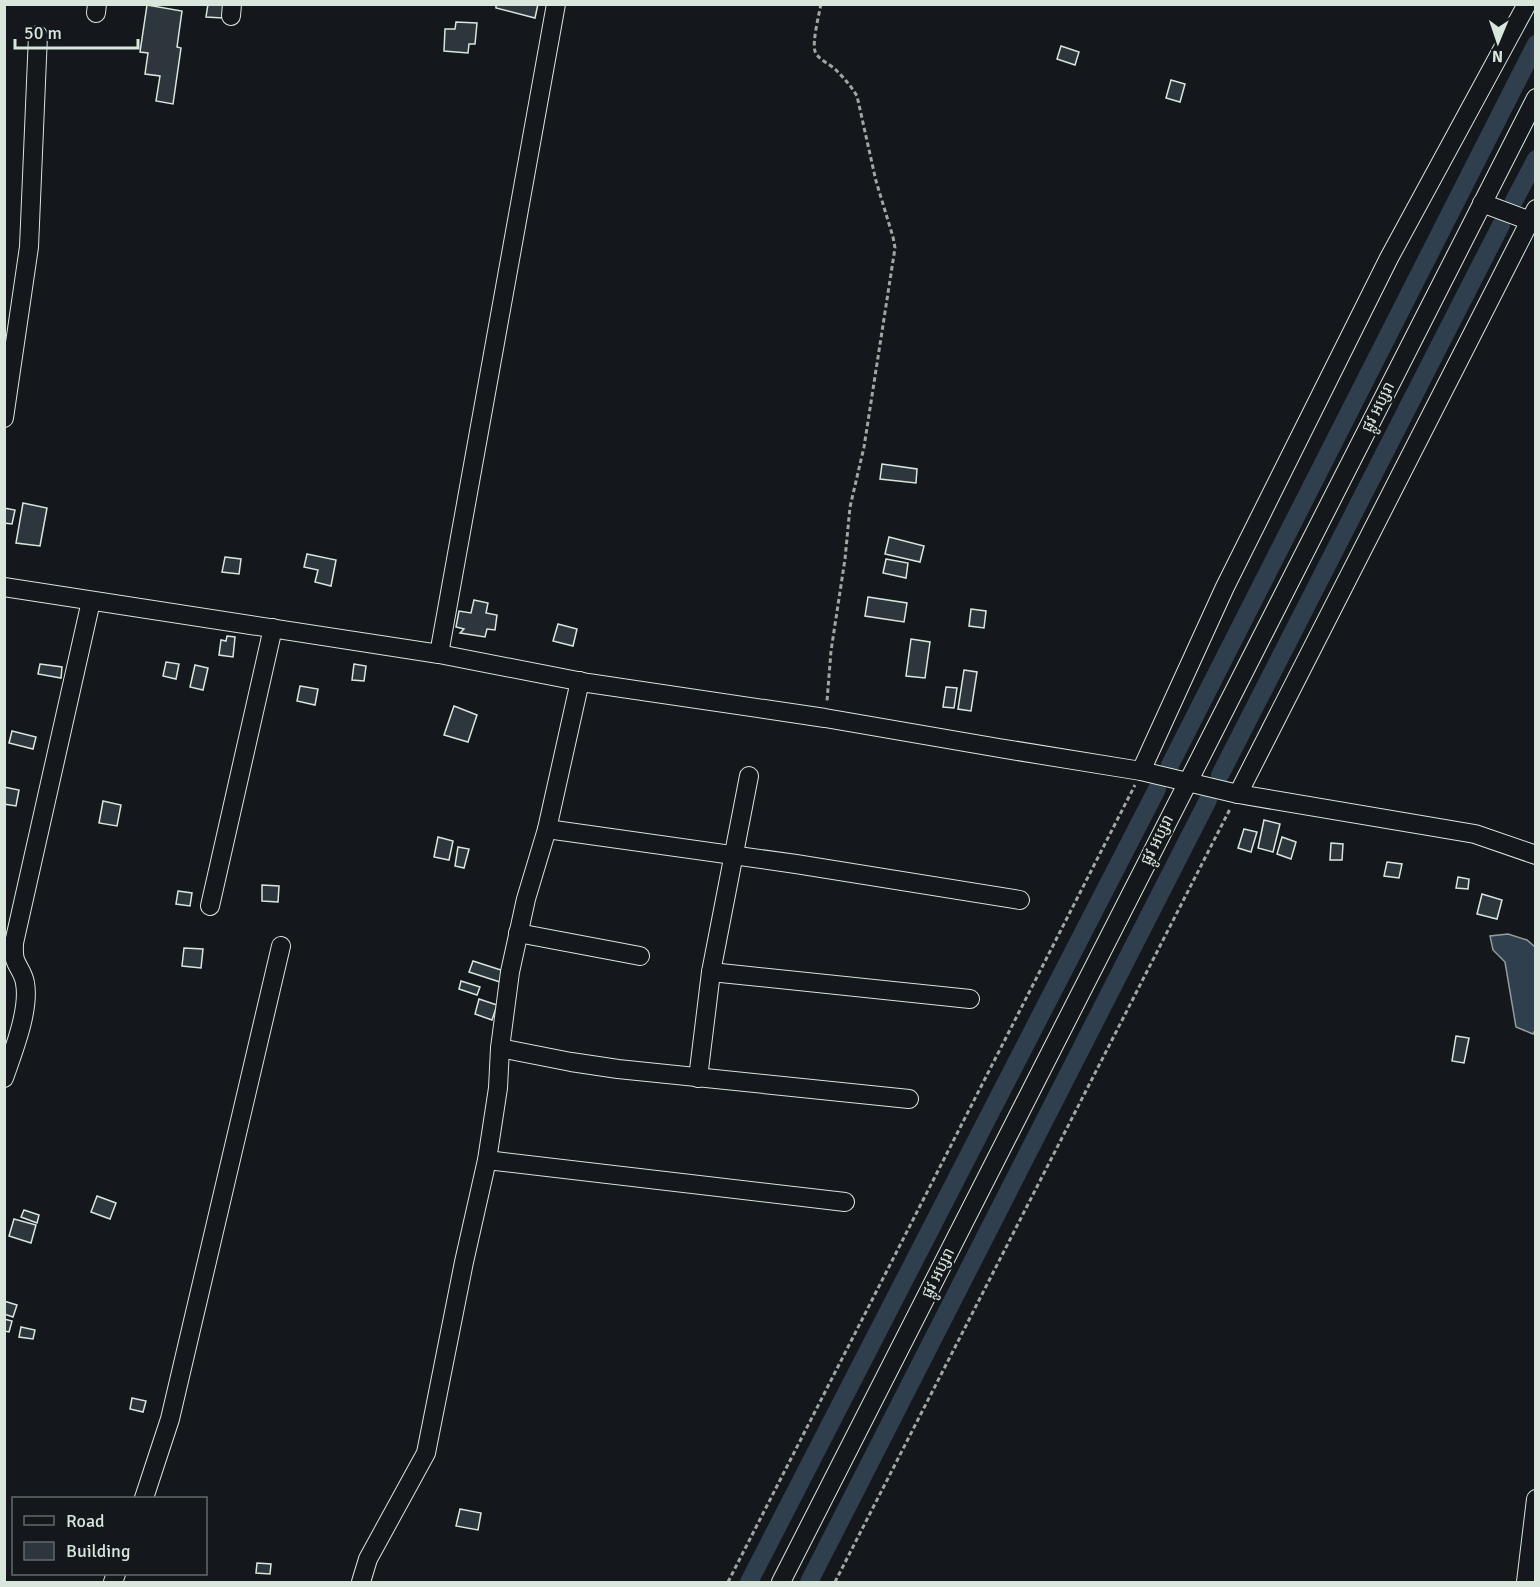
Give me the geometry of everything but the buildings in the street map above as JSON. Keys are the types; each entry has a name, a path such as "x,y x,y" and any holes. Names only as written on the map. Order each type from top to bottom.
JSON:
{"street":[{"path":"439,654 556,4"},
{"path":"1142,771 1225,587 1389,258 1527,4"},
{"path":"4,418 29,247 38,35"},
{"name":"ផ្លូវ អប្សរា","path":"781,1582 1536,98"},
{"path":"1238,794 1534,218 1482,203"},
{"path":"4,587 439,654 580,681 825,718 1142,771 1238,794 1475,834 1536,855"},
{"path":"4,1078 20,1030 26,998 22,972 9,951 14,943 91,601"},
{"path":"210,906 273,628"},
{"path":"361,1582 368,1559 426,1454 487,1160 498,1088 500,1048 510,972 526,899 547,829 580,681"},
{"path":"698,1078 711,972 749,776"},
{"path":"547,829 733,855 1020,900"},
{"path":"518,933 640,956"},
{"path":"144,1497 170,1419 281,946"},
{"path":"711,972 970,999"},
{"path":"500,1048 583,1064 909,1099"},
{"path":"487,1160 845,1202"},
{"path":"1526,1582 1532,1565 1536,1499"}],"path":[{"path":"821,4 814,50 846,80 857,96 876,182 895,248 864,447 850,507 845,559 831,651 825,718"},
{"path":"728,1582 1142,771"},
{"path":"835,1582 1238,794"}],"water":[{"path":"1508,934 1527,940 1535,947 1536,1029 1533,1034 1516,1027 1505,962 1493,950 1490,936"}],"waterway":[{"path":"1170,765 1536,44"},
{"path":"1514,201 1536,159"},
{"path":"1220,775 1501,225"},
{"path":"749,1582 1157,789"},
{"path":"809,1582 1208,800"}]}
